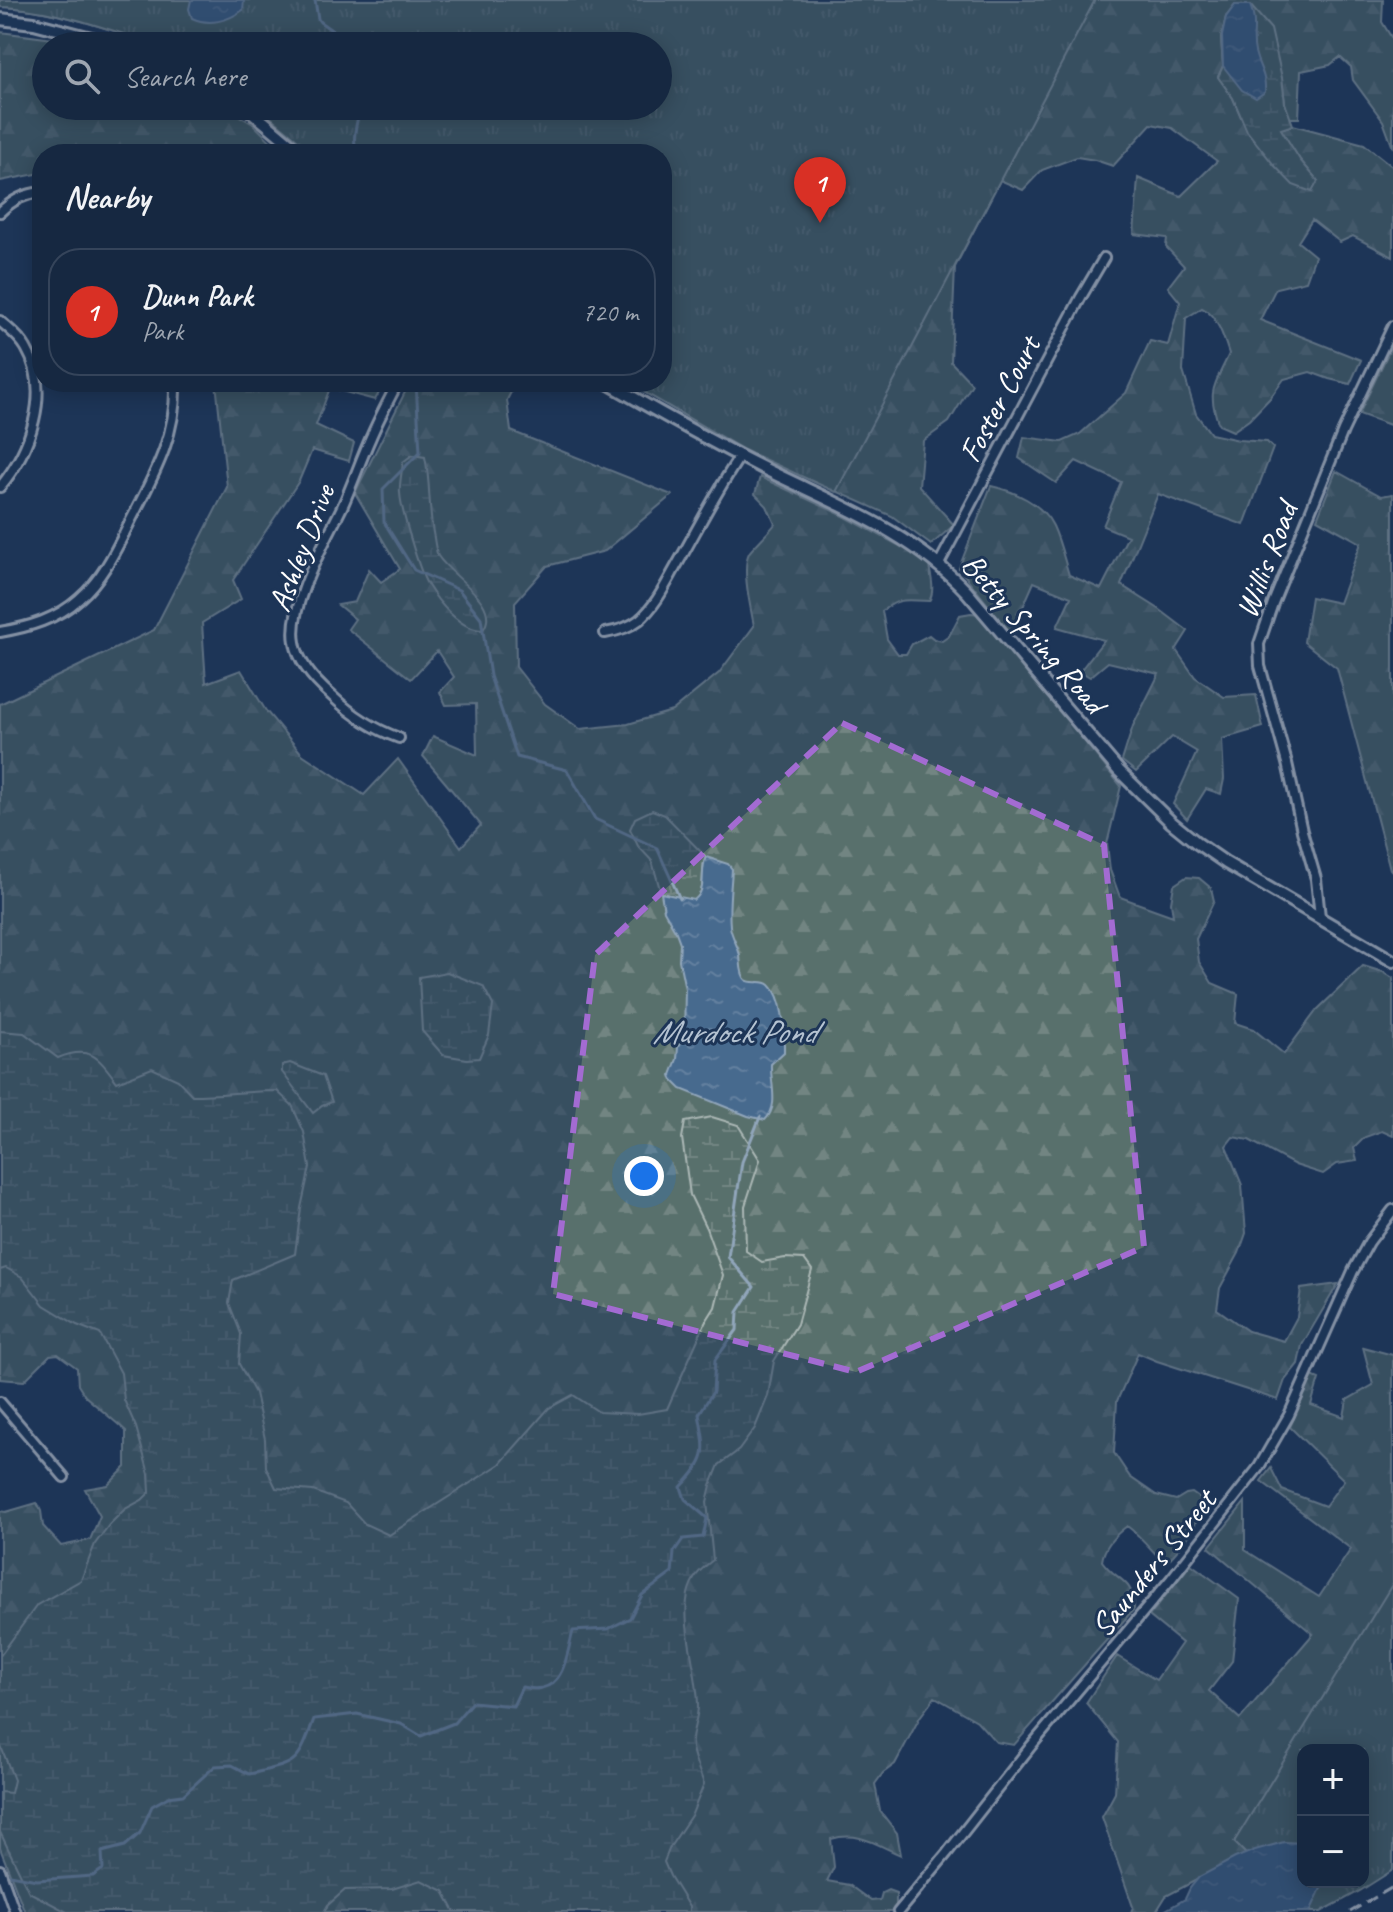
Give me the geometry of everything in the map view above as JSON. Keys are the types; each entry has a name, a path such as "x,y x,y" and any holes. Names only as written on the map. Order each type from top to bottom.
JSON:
{"street":[{"path":"0,19 34,23 68,32"},
{"path":"262,120 290,144"},
{"path":"0,212 14,200 32,194"},
{"name":"Foster Court","path":"939,564 1104,258"},
{"path":"0,321 20,339 32,364"},
{"name":"Willis Road","path":"1320,917 1316,879 1262,676 1259,644 1343,431 1393,326"},
{"path":"0,487 26,444 35,418 37,392"},
{"path":"0,632 31,626 64,610 92,587 109,564 161,462 172,428 174,392"},
{"name":"Ashley Drive","path":"393,392 305,586 294,630 298,652 327,692 379,731 399,738"},
{"name":"Betty Spring Road","path":"624,392 740,456 907,540 939,564 975,601 1119,771 1158,810 1210,852 1393,961"},
{"path":"605,633 632,625 648,611 740,456"},
{"name":"Saunders Street","path":"898,1912 1259,1467 1289,1415 1353,1271 1369,1242 1393,1210"},
{"path":"0,1402 64,1477"},
{"path":"0,1870 15,1912"}],"highlighted area":[{"path":"842,723 1104,845 1144,1247 856,1372 553,1294 595,955"}],"green space":[{"path":"0,0 1383,0 1382,22 1393,40 1393,148 1383,121 1353,80 1351,67 1340,57 1330,65 1301,71 1299,118 1289,118 1282,78 1226,17 1221,38 1223,66 1218,77 1233,98 1247,131 1318,181 1280,129 1293,125 1364,144 1393,167 1393,257 1353,236 1340,242 1312,220 1298,242 1315,256 1306,281 1276,288 1260,320 1361,360 1350,384 1310,372 1284,379 1249,420 1233,431 1219,425 1213,404 1216,381 1229,354 1222,334 1216,321 1202,308 1186,318 1183,371 1196,414 1211,434 1267,442 1273,448 1244,525 1158,494 1121,585 1188,631 1176,650 1195,677 1224,697 1256,695 1263,727 1222,739 1224,779 1221,794 1206,789 1187,819 1173,804 1197,752 1172,737 1136,772 1122,761 1133,726 1159,674 1108,662 1090,677 1080,671 1104,640 1057,627 1071,597 1034,582 1011,634 959,568 991,486 1018,495 1042,511 1055,532 1069,575 1101,589 1128,536 1103,526 1121,482 1076,461 1056,483 1019,458 1024,437 1062,442 1080,434 1126,393 1150,341 1168,345 1180,302 1168,287 1184,266 1166,247 1167,238 1134,234 1138,178 1181,196 1217,161 1172,128 1151,124 1113,166 1077,157 1042,170 1023,190 1000,180 955,267 951,362 972,384 949,422 923,441 919,486 954,525 931,545 892,516 744,450 644,392 672,392 672,144 303,144 274,120 672,120 672,32 117,32 39,11 0,7"},
{"path":"0,0 1095,0 836,492 744,450 644,392 672,392 672,144 303,144 274,120 672,120 672,32 117,32 39,11 0,7"},
{"path":"1235,5 1250,5 1271,29 1285,103 1293,125 1281,129 1300,160 1318,181 1312,192 1293,185 1274,165 1247,131 1233,98 1218,77 1223,66 1221,38 1226,17"},
{"path":"0,32 32,36 32,120 246,120 274,144 32,144 32,175 0,181"},
{"path":"1393,343 1393,426 1359,414"},
{"path":"217,392 328,392 316,425 354,443 349,461 312,450 299,481 233,580 241,599 202,623 206,683 241,670 266,711 302,754 364,795 398,759 461,847 481,825 423,756 433,736 477,755 476,704 446,705 440,692 454,677 437,651 411,679 348,629 355,619 338,605 355,602 369,569 381,582 400,569 355,493 405,392 511,392 507,400 511,431 672,495 605,551 547,566 515,602 516,667 545,704 580,729 628,724 672,711 719,673 754,626 747,589 747,560 749,553 775,524 767,506 755,494 760,477 844,516 928,561 932,587 929,601 899,601 882,611 887,639 898,654 906,654 912,644 929,635 942,641 949,636 960,615 980,614 1121,786 1107,844 1110,870 1120,897 1173,916 1171,902 1174,885 1186,877 1199,878 1211,888 1214,901 1196,939 1199,962 1212,983 1238,994 1235,1023 1253,1029 1284,1054 1317,1010 1363,966 1393,978 1393,1136 1382,1131 1365,1137 1354,1148 1357,1161 1337,1164 1323,1174 1295,1165 1249,1140 1233,1137 1226,1146 1242,1185 1246,1233 1220,1288 1217,1309 1248,1331 1284,1341 1297,1317 1301,1289 1338,1284 1302,1345 1298,1364 1285,1380 1278,1400 1138,1353 1117,1401 1114,1453 1130,1477 1156,1495 1176,1500 1192,1493 1199,1498 1198,1517 1184,1542 1165,1564 1127,1526 1111,1541 1102,1561 1128,1586 1134,1609 1014,1745 996,1742 977,1721 935,1697 920,1717 895,1764 875,1784 880,1811 897,1833 901,1855 859,1838 831,1839 834,1867 827,1881 849,1885 871,1901 880,1900 882,1893 888,1890 896,1893 896,1907 891,1912 25,1912 0,1848 0,1511 37,1503 43,1526 61,1546 90,1540 100,1516 85,1489 108,1485 126,1467 126,1431 85,1396 78,1385 77,1368 58,1354 50,1355 24,1381 0,1379 0,704 154,630 227,487"},
{"path":"345,392 379,392 375,400"},
{"path":"412,455 425,457 437,554 481,601 487,620 483,630 474,629 450,614 424,577 400,493 403,462"},
{"path":"1336,471 1381,496 1393,494 1393,872 1337,668 1304,642 1311,597 1339,603 1361,543 1317,519"},
{"path":"652,810 665,815 706,857 701,892 694,901 661,893 652,861 638,846 630,829 635,818"},
{"path":"447,972 483,986 493,1005 489,1035 479,1058 443,1055 422,1031 419,977"},
{"path":"0,1031 24,1033 58,1058 78,1053 93,1056 117,1082 152,1068 178,1080 192,1095 277,1091 292,1105 304,1132 310,1167 295,1254 233,1280 229,1303 241,1334 239,1364 255,1393 265,1439 266,1467 276,1488 313,1491 346,1503 365,1524 389,1535 500,1464 549,1408 573,1395 599,1412 638,1414 667,1409 715,1307 723,1275 690,1195 682,1138 685,1122 712,1117 738,1125 760,1160 745,1206 746,1251 762,1262 804,1259 812,1270 797,1324 774,1361 768,1396 755,1428 739,1450 719,1465 711,1485 707,1502 713,1560 697,1574 688,1594 688,1635 698,1706 692,1748 704,1784 692,1814 664,1862 689,1912 455,1912 444,1891 421,1880 392,1889 345,1890 324,1912 67,1912 29,1892 0,1832 0,1792 11,1793 14,1780 0,1744 0,1656 37,1605 81,1580 95,1544 109,1525 125,1509 150,1492 149,1474 136,1427 124,1400 121,1373 100,1334 77,1325 44,1305 22,1277 6,1268 0,1270"},
{"path":"290,1063 323,1076 332,1102 313,1113 282,1072 282,1065"},
{"path":"1363,1347 1393,1355 1393,1761 1369,1752 1369,1744 1297,1744 1297,1827 1166,1896 1156,1912 1131,1912 1133,1907 1102,1817 1115,1793 1118,1742 1086,1703 1117,1656 1156,1680 1182,1643 1149,1616 1191,1564 1239,1599 1232,1661 1209,1691 1240,1719 1313,1634 1209,1547 1245,1502 1245,1550 1319,1597 1351,1549 1261,1481 1271,1468 1282,1490 1325,1506 1344,1480 1290,1427 1312,1376 1319,1379 1311,1405 1344,1417 1347,1400 1373,1385"},
{"path":"1393,1583 1393,1870 1369,1885 1369,1744 1297,1744 1297,1888 1365,1888 1321,1912 1304,1912 1234,1842"}],"water":[{"path":"191,0 244,0 243,10 212,22 192,18 189,9"},
{"path":"1235,5 1250,5 1252,12 1255,52 1265,86 1265,92 1256,98 1242,90 1223,66 1222,36 1226,17"},
{"name":"Murdock Pond","path":"706,857 728,864 732,869 730,926 744,978 770,985 781,1007 784,1052 771,1064 773,1101 765,1120 681,1089 671,1075 678,1047 684,1037 685,989 679,960 680,943 664,911 661,893 694,900 701,891"},
{"path":"1284,1842 1297,1843 1297,1888 1321,1888 1310,1912 1162,1912 1185,1899 1199,1877 1255,1850"}],"waterway":[{"path":"315,0 318,19 334,32"},
{"path":"356,144 358,120"},
{"path":"417,392 420,452 383,489 384,522 414,570 459,590 481,618 490,676 517,757 567,770 595,819 657,848 680,899"},
{"path":"10,1875 37,1880 93,1876 103,1869 102,1852 125,1846 140,1833 152,1806 168,1797 183,1795 215,1766 232,1765 249,1774 286,1764 298,1755 314,1719 357,1714 401,1724 421,1736 454,1723 472,1702 513,1706 522,1687 536,1689 554,1682 564,1665 573,1631 608,1629 630,1618 642,1595 672,1573 674,1552 683,1539 703,1537 707,1518 685,1499 681,1487 697,1469 703,1454 699,1414 713,1392 715,1360 737,1330 738,1312 754,1287 728,1257 742,1162 760,1117"}],"railway":[{"path":"1350,1912 1393,1887"}],"place":[{"name":"Dunn Park","path":"820,223"}]}
